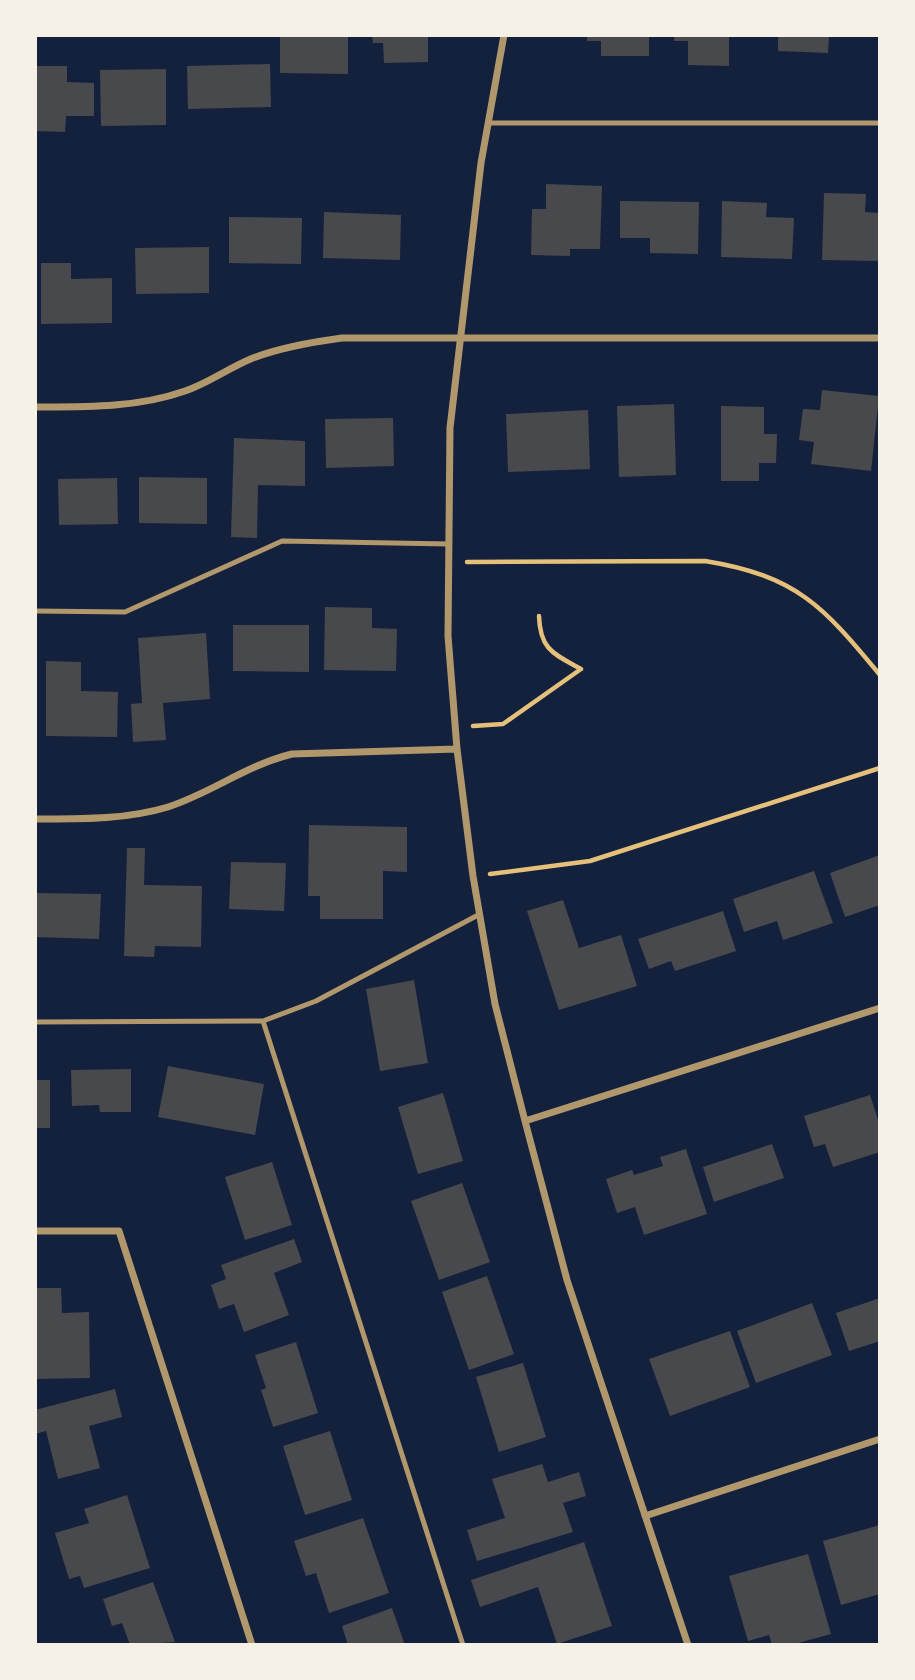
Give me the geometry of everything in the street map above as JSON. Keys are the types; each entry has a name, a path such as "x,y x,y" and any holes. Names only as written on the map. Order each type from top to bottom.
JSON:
{"street":[{"path":"504,35 473,225 450,428 448,635 457,749 473,876 495,1004 525,1121 567,1280 688,1645"},
{"path":"35,407 88,407 152,400 186,391 252,359 302,343 342,338 880,338"},
{"path":"35,819 97,819 147,813 171,806 269,760 292,754 457,749"},
{"path":"525,1121 880,1008"},
{"path":"35,1231 119,1231 252,1645"},
{"path":"645,1516 880,1439"}],"lane":[{"path":"489,123 880,123"},
{"path":"35,611 125,612 282,541 449,544"},
{"path":"35,1022 263,1021 316,1001 480,914"},
{"path":"263,1021 463,1645"}],"path":[{"path":"449,562 705,561 740,566 777,579 806,595 832,617 880,675"},
{"path":"455,727 503,724 581,669 550,652 540,635 540,617"},
{"path":"473,876 590,861 880,768"}],"building":[{"path":"280,35 348,35 348,74 280,73"},
{"path":"372,35 428,35 428,62 384,63 383,43 373,43"},
{"path":"587,35 649,35 649,56 601,56 601,41 587,41"},
{"path":"674,35 729,35 729,66 688,65 688,41 674,41"},
{"path":"778,35 829,35 828,53 778,51"},
{"path":"270,64 271,107 188,109 187,66"},
{"path":"35,66 67,66 67,82 94,83 94,116 66,116 65,132 35,131"},
{"path":"166,69 166,125 101,126 100,70"},
{"path":"546,184 602,186 600,249 570,249 570,256 531,255 532,209 546,209"},
{"path":"824,193 866,194 865,212 880,213 880,261 822,260"},
{"path":"620,201 699,202 698,254 650,253 650,238 620,238"},
{"path":"722,201 767,203 766,217 794,218 792,259 721,257"},
{"path":"324,212 401,215 400,260 323,258"},
{"path":"229,217 302,218 301,264 229,263"},
{"path":"209,247 209,293 136,294 135,248"},
{"path":"41,263 71,263 71,279 112,278 112,323 41,324"},
{"path":"822,390 879,396 871,471 811,464 814,442 799,440 803,409 820,410"},
{"path":"674,404 676,475 619,477 617,406"},
{"path":"721,406 764,407 764,434 777,434 776,463 759,463 759,481 721,481"},
{"path":"588,410 590,469 508,472 506,414"},
{"path":"393,418 394,466 326,468 325,419"},
{"path":"234,438 305,441 305,486 258,485 257,538 231,537"},
{"path":"139,477 207,478 207,524 139,523"},
{"path":"117,478 118,524 59,525 58,479"},
{"path":"325,607 372,608 372,628 397,629 396,671 324,670"},
{"path":"233,625 309,625 309,672 233,671"},
{"path":"206,633 210,699 163,703 166,740 133,742 131,704 142,703 138,638"},
{"path":"46,661 81,662 81,691 118,692 117,737 46,736"},
{"path":"309,825 407,827 407,872 383,871 383,919 320,919 320,896 308,896"},
{"path":"127,848 145,848 144,885 202,886 201,947 155,946 154,957 124,956"},
{"path":"880,855 880,905 845,917 830,873"},
{"path":"231,862 286,863 284,911 229,909"},
{"path":"814,871 833,923 783,940 777,921 744,932 733,899"},
{"path":"35,893 101,894 99,939 35,937"},
{"path":"563,900 579,948 621,935 637,986 559,1010 527,911"},
{"path":"723,911 736,951 675,971 671,961 649,969 638,939"},
{"path":"414,980 428,1063 380,1071 366,989"},
{"path":"168,1066 264,1084 255,1135 158,1117"},
{"path":"131,1069 131,1112 100,1112 99,1105 72,1106 71,1070"},
{"path":"35,1080 50,1080 50,1128 35,1128"},
{"path":"443,1093 463,1161 418,1174 398,1107"},
{"path":"870,1095 880,1126 880,1152 833,1167 825,1144 814,1147 804,1116"},
{"path":"772,1144 784,1178 714,1202 703,1167"},
{"path":"686,1149 707,1214 644,1235 635,1207 617,1213 606,1179 632,1170 634,1175 663,1166 660,1157"},
{"path":"272,1162 292,1225 245,1240 225,1177"},
{"path":"462,1183 490,1262 439,1280 411,1201"},
{"path":"294,1239 302,1262 274,1273 289,1315 244,1332 234,1304 219,1309 211,1285 226,1279 221,1265"},
{"path":"487,1276 514,1354 469,1370 442,1292"},
{"path":"35,1288 61,1288 62,1313 89,1312 90,1378 35,1379"},
{"path":"880,1298 880,1341 849,1351 836,1313"},
{"path":"812,1303 832,1355 756,1383 737,1331"},
{"path":"730,1331 750,1387 670,1416 649,1359"},
{"path":"296,1342 318,1413 273,1427 261,1390 266,1388 255,1355"},
{"path":"523,1363 546,1437 499,1452 476,1377"},
{"path":"115,1389 122,1417 89,1426 100,1468 58,1479 46,1431 35,1434 35,1410"},
{"path":"330,1431 352,1500 305,1515 283,1446"},
{"path":"542,1464 548,1482 579,1472 586,1496 563,1503 573,1532 477,1561 467,1530 505,1518 492,1479"},
{"path":"127,1495 150,1568 84,1588 80,1576 69,1579 55,1533 89,1523 84,1509"},
{"path":"363,1518 389,1593 329,1613 316,1573 306,1576 294,1541"},
{"path":"880,1525 880,1594 841,1605 823,1541"},
{"path":"584,1542 612,1626 557,1644 538,1587 480,1607 471,1580"},
{"path":"808,1554 831,1634 791,1645 772,1645 769,1635 748,1641 729,1576"},
{"path":"153,1582 175,1642 130,1645 122,1623 112,1626 103,1599"},
{"path":"392,1608 405,1645 348,1645 342,1626"}]}
